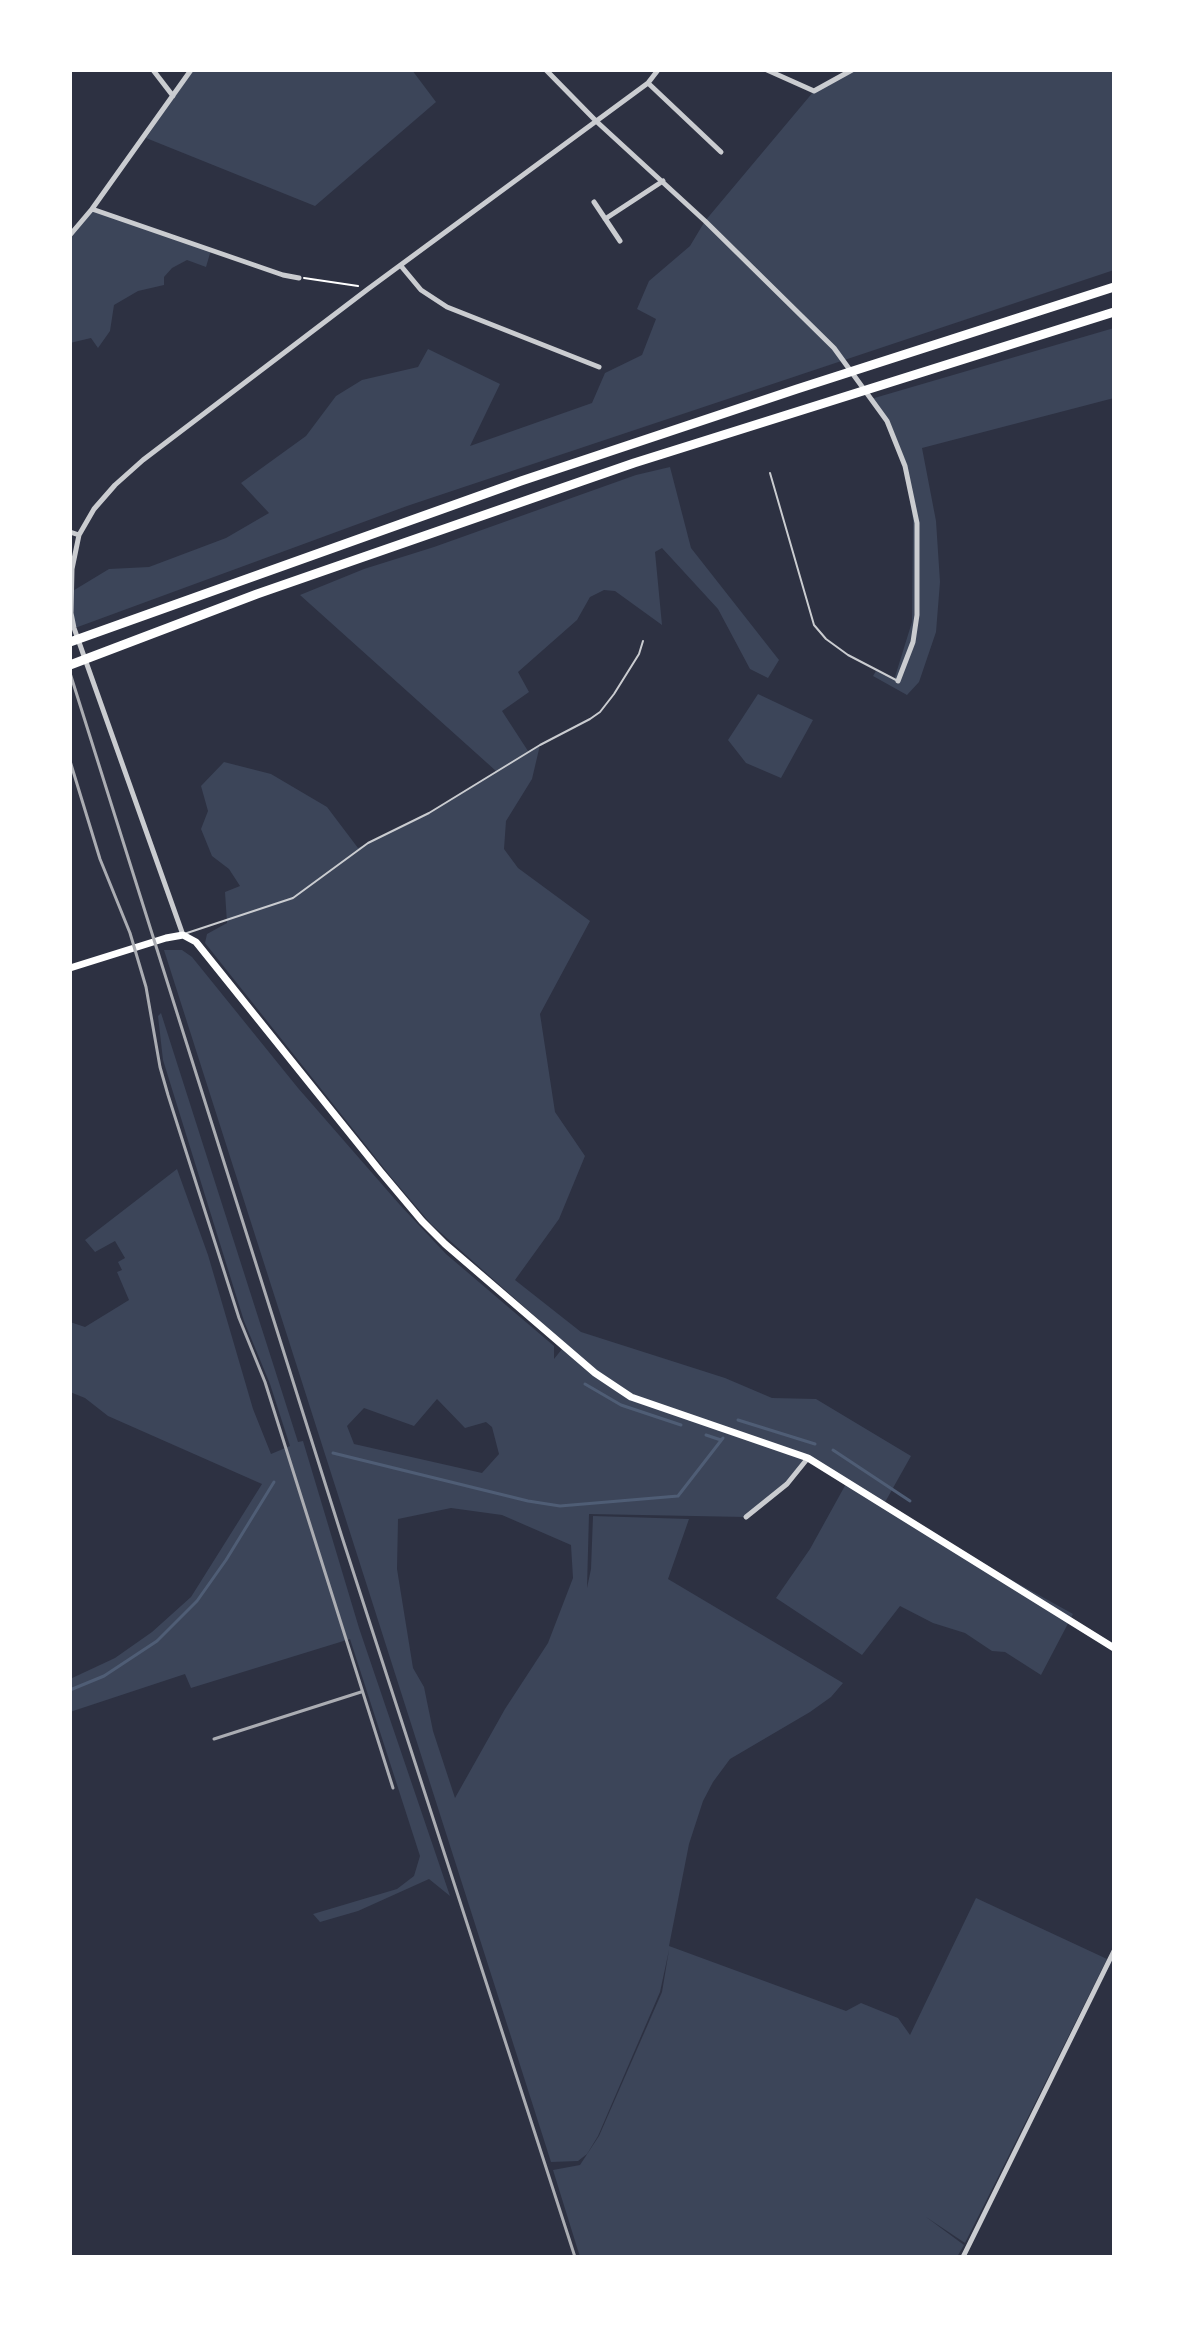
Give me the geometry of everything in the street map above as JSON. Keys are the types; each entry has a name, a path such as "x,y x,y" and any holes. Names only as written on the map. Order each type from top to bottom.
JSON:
{"highway":[{"path":"70,642 467,500 1114,287"},
{"path":"70,665 440,530 804,408 1114,312"}],"main road":[{"path":"70,968 166,938 183,935 196,942 422,1221 595,1373 631,1397 808,1458 1114,1648"}],"street":[{"path":"153,70 173,96"},
{"path":"70,235 191,70"},
{"path":"546,70 834,348 887,421 905,466 917,523 917,615 913,642 898,681"},
{"path":"183,935 74,628 71,613 72,569 79,535 94,509 143,460 368,289 648,83 658,70"},
{"path":"767,70 814,91 852,70"},
{"path":"648,83 721,152"},
{"path":"605,219 663,181"},
{"path":"594,202 620,241"},
{"path":"92,209 299,278"},
{"path":"401,266 421,290 447,307 599,367"},
{"path":"70,532 79,535"},
{"path":"746,1517 787,1484 808,1458"},
{"path":"963,2257 1114,1951"}],"lane":[{"path":"770,473 814,625 826,639 848,655 898,681"},
{"path":"183,935 293,898 368,843 429,813 540,745 590,719 614,694 639,654 643,641"}],"path":[{"path":"299,278 368,289"}],"shaded area":[{"path":"193,70 412,70 436,102 315,206 146,138"},
{"path":"849,70 1114,70 1114,270 407,506 75,628 71,592 109,569 149,567 226,538 269,513 241,483 306,436 336,396 362,380 418,367 428,349 500,384 470,446 592,403 605,373 642,355 656,319 637,309 649,281 690,246 705,221 814,91"},
{"path":"93,210 211,250 206,267 187,260 172,268 164,277 164,285 138,291 114,305 110,331 98,348 91,338 70,343 70,237"},
{"path":"1114,328 1114,398 922,448 936,521 940,582 936,632 919,682 907,695 873,676 876,671 894,680 912,622 913,520 905,461 889,420 871,399"},
{"path":"670,467 691,548 779,660 768,678 750,669 718,609 662,548 655,552 662,625 615,591 604,590 590,597 577,620 518,672 529,692 502,711 528,751 540,745 532,779 506,821 504,849 518,868 590,921 540,1014 555,1112 585,1156 559,1219 515,1280 581,1332 725,1378 772,1398 816,1399 911,1456 884,1504 938,1539 1073,1614 1041,1675 1005,1652 992,1651 965,1633 933,1623 900,1606 862,1655 776,1598 810,1549 847,1482 808,1458 803,1468 746,1517 589,1514 587,1588 591,1569 593,1516 689,1519 668,1579 843,1683 831,1697 810,1712 730,1759 713,1782 703,1801 689,1844 669,1946 846,2011 861,2003 898,2018 910,2035 976,1898 1107,1959 965,2243 926,2217 964,2245 957,2257 580,2257 553,2170 580,2165 599,2136 662,1992 669,1950 660,1992 598,2136 587,2154 578,2161 551,2162 164,950 182,950 192,957 298,1088 400,1205 446,1254 554,1346 554,1359 566,1344 431,1224 205,943 207,934 227,923 225,892 240,886 229,869 212,856 201,829 208,811 201,786 224,762 271,774 327,807 358,848 429,813 496,771 300,595 364,569 636,475","holes":["437,1399 465,1428 486,1422 492,1427 499,1454 482,1473 354,1444 347,1426 364,1408 414,1426","451,1508 502,1515 571,1545 573,1578 548,1643 505,1709 455,1798 433,1731 424,1687 413,1668 397,1569 398,1519"]},
{"path":"758,694 813,720 781,778 746,763 728,740"},
{"path":"161,1013 298,1442 303,1441 359,1628 450,1896 429,1879 358,1911 320,1922 313,1914 397,1889 414,1876 420,1856 350,1639 191,1688 185,1674 70,1712 70,1679 115,1658 152,1632 191,1597 262,1484 108,1416 85,1398 70,1392 70,1322 85,1327 129,1300 117,1272 122,1270 118,1262 125,1258 115,1241 95,1252 85,1240 177,1169 208,1255 253,1409 271,1454 290,1446 270,1384 244,1321 163,1060 158,1016"}],"waterway":[{"path":"585,1384 621,1405 681,1425"},
{"path":"738,1420 815,1444"},
{"path":"706,1435 721,1440"},
{"path":"333,1453 528,1501 560,1506 678,1496 723,1438"},
{"path":"833,1450 910,1501"},
{"path":"70,1690 104,1676 157,1641 197,1601 274,1482"}],"railway":[{"path":"70,673 342,1537 575,2257"},
{"path":"70,761 100,859 130,933 146,987 168,1095 239,1318 265,1382 393,1788"},
{"path":"214,1739 361,1692"}]}
